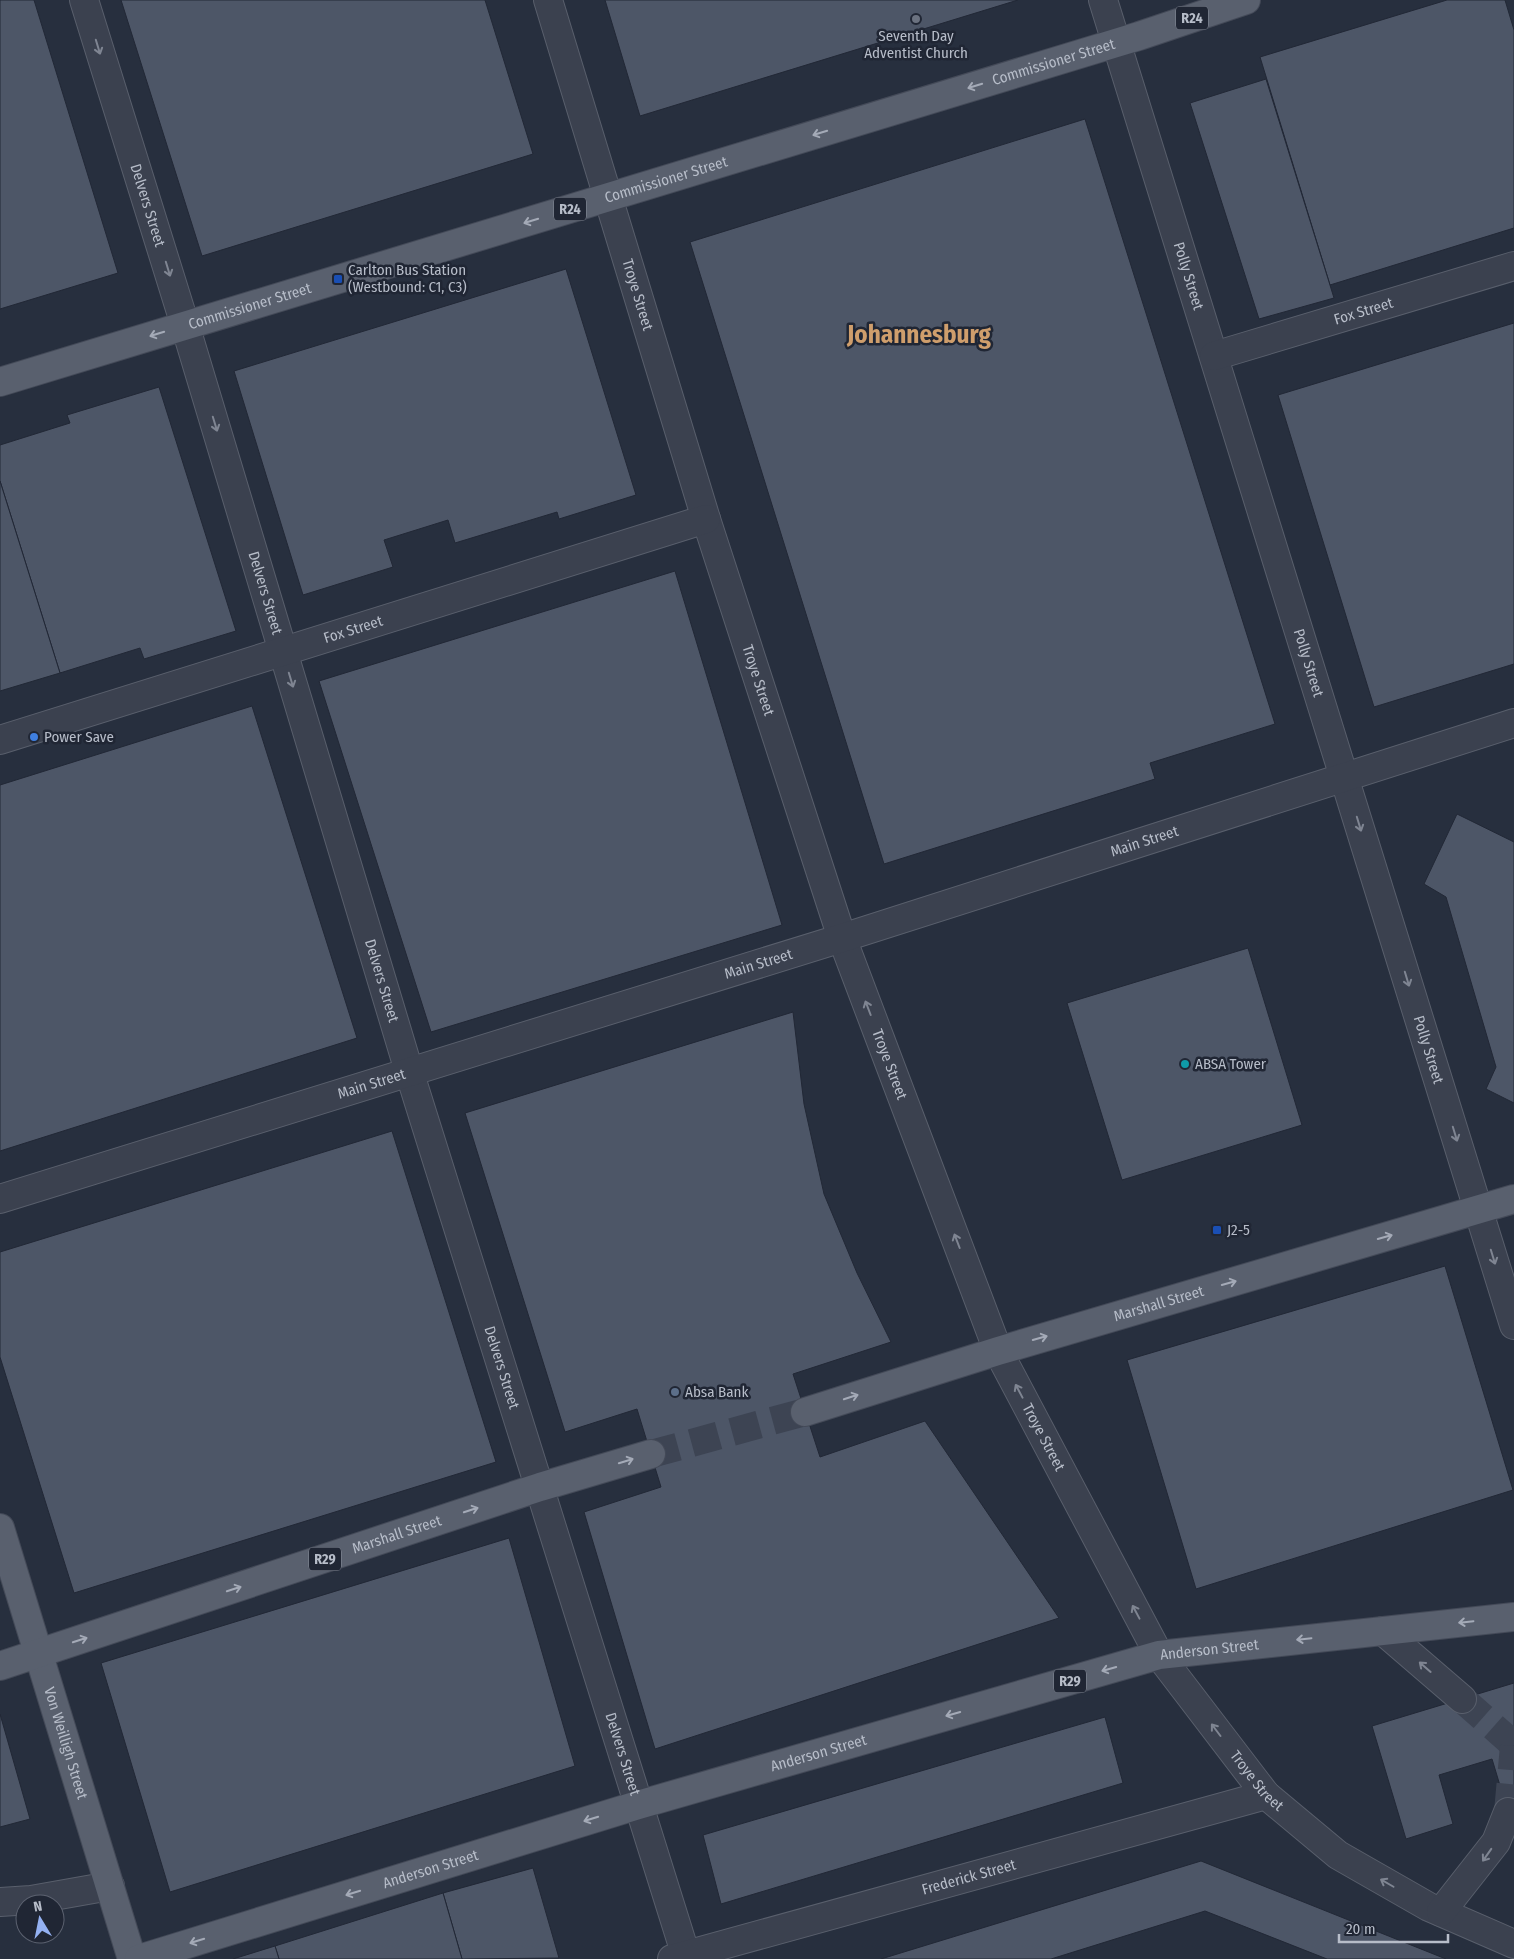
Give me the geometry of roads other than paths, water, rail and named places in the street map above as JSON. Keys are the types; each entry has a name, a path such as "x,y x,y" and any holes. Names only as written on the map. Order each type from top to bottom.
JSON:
{"main road":[{"name":"Commissioner Street","path":"0,382 1116,43 1246,0"},
{"name":"Marshall Street","path":"805,1412 998,1351 1514,1199"},
{"name":"Marshall Street","path":"0,1666 540,1487 651,1454"},
{"name":"Von Weilligh Street","path":"0,1528 132,1959"},
{"name":"Anderson Street","path":"139,1959 638,1805 1159,1655 1514,1617"}],"street":[{"name":"Delvers Street","path":"84,0 185,325 409,1071 638,1805 681,1958"},
{"name":"Troye Street","path":"548,0 610,197 706,519 842,938 998,1351 1159,1655 1266,1795 1338,1855 1441,1912 1514,1944"},
{"name":"Polly Street","path":"1103,0 1514,1325"},
{"name":"Fox Street","path":"1214,356 1514,266"},
{"name":"Fox Street","path":"0,740 706,519"},
{"name":"Main Street","path":"0,1199 842,938 1514,723"},
{"path":"1383,1631 1462,1699"},
{"name":"Frederick Street","path":"681,1958 1266,1795"},
{"path":"1441,1912 1496,1842 1508,1812"},
{"path":"0,1902 31,1900 110,1886"}],"tunnel":[{"path":"651,1454 805,1412"},
{"path":"1462,1699 1514,1745"},
{"path":"1508,1812 1514,1746"}],"place":[{"name":"Seventh Day Adventist Church","path":"916,19"},
{"name":"Carlton Bus Station (Westbound: C1, C3)","path":"338,279"},
{"name":"Power Save","path":"34,737"},
{"name":"ABSA Tower","path":"1185,1064"},
{"name":"J2-5","path":"1217,1230"},
{"name":"Absa Bank","path":"675,1392"}],"district":[{"name":"Johannesburg","path":"919,334"}]}
